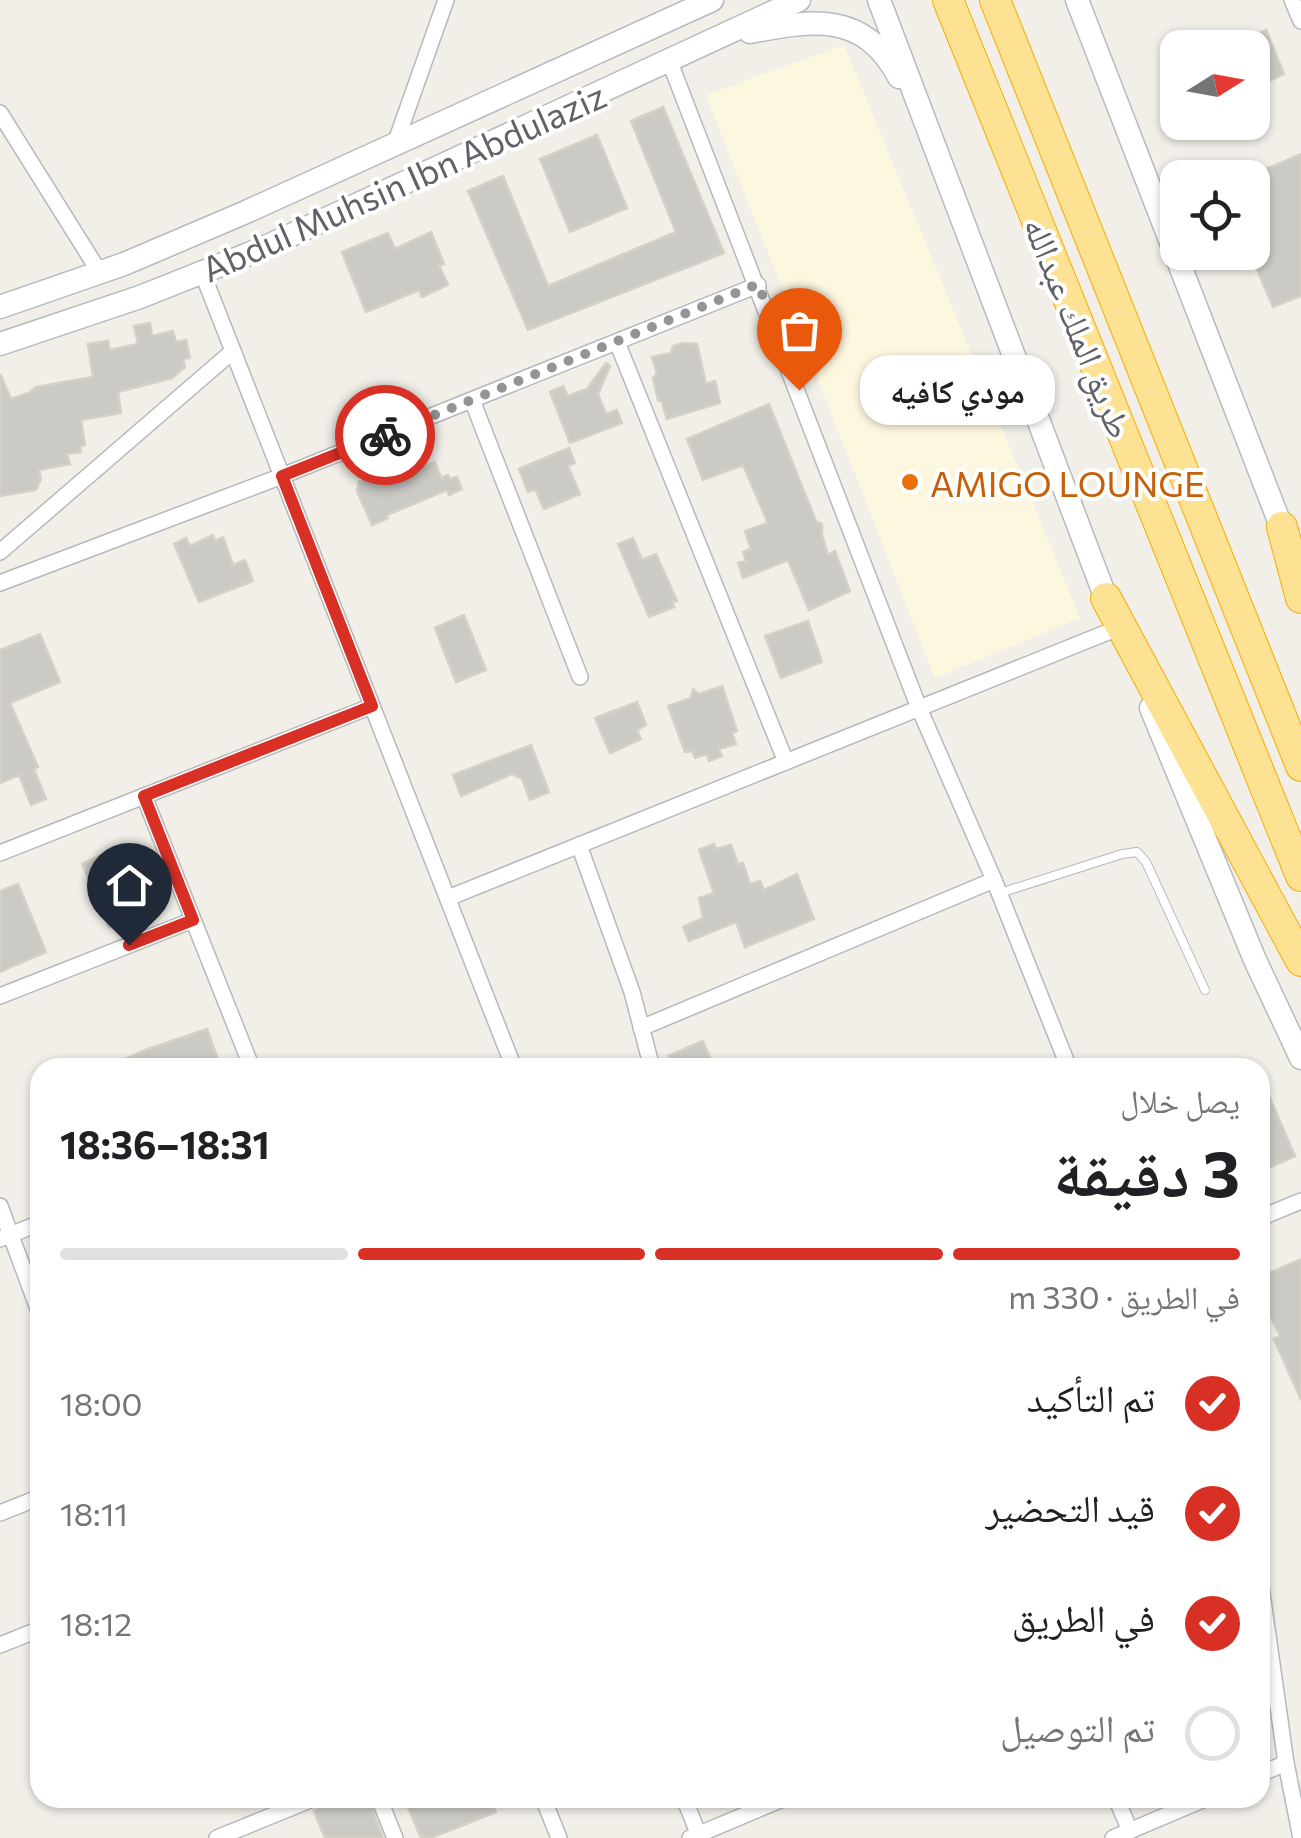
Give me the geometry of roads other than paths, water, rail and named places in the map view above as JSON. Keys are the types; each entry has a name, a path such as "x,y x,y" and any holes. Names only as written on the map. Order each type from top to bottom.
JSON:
{"highway":[{"name":"طريق الملك عبدالله","path":"948,0 1301,876"},
{"name":"طريق الملك عبدالله","path":"995,0 1301,766"},
{"path":"1291,524 1301,598"},
{"path":"1106,598 1301,961"}],"main road":[{"name":"Abdul Muhsin Ibn Abdulaziz","path":"0,307 100,273 246,212 709,0"},
{"name":"Abdul Muhsin Ibn Abdulaziz","path":"0,344 140,297 261,248 799,0"},
{"path":"879,0 1106,598 1256,960 1301,1058"},
{"path":"1077,0 1291,524 1301,574"},
{"path":"698,46 798,23 841,24 870,39 891,62 934,144"}],"street":[{"path":"395,144 446,0"},
{"path":"1292,0 1301,21"},
{"path":"669,60 920,708 1065,1058"},
{"path":"0,113 100,273"},
{"path":"202,272 510,1058"},
{"path":"0,583 282,476 758,284"},
{"path":"617,342 786,762"},
{"path":"0,552 233,351"},
{"path":"472,400 580,677"},
{"path":"448,898 1118,628"},
{"path":"2,847 372,706"},
{"path":"144,796 248,1058"},
{"path":"579,845 632,992 649,1058"},
{"path":"641,1028 997,886"},
{"path":"0,996 193,920"},
{"path":"1270,1214 1301,1201"},
{"path":"0,1206 5,1237 30,1292"},
{"path":"5,1237 30,1227"},
{"path":"0,1513 30,1501"},
{"path":"0,1645 30,1633"},
{"path":"1270,1650 1301,1838"},
{"path":"1270,1770 1286,1763"},
{"path":"217,1838 290,1808"},
{"path":"383,1808 395,1838"},
{"path":"547,1808 559,1838"},
{"path":"687,1808 696,1837 761,1808"},
{"path":"1120,1808 1130,1831"},
{"path":"1113,1838 1184,1808"}],"lane":[{"path":"997,886 1137,852 1146,862 1205,990"}],"place":[{"name":"مودي كافيه","path":"799,390"},
{"name":"AMIGO LOUNGE","path":"910,482"}]}
